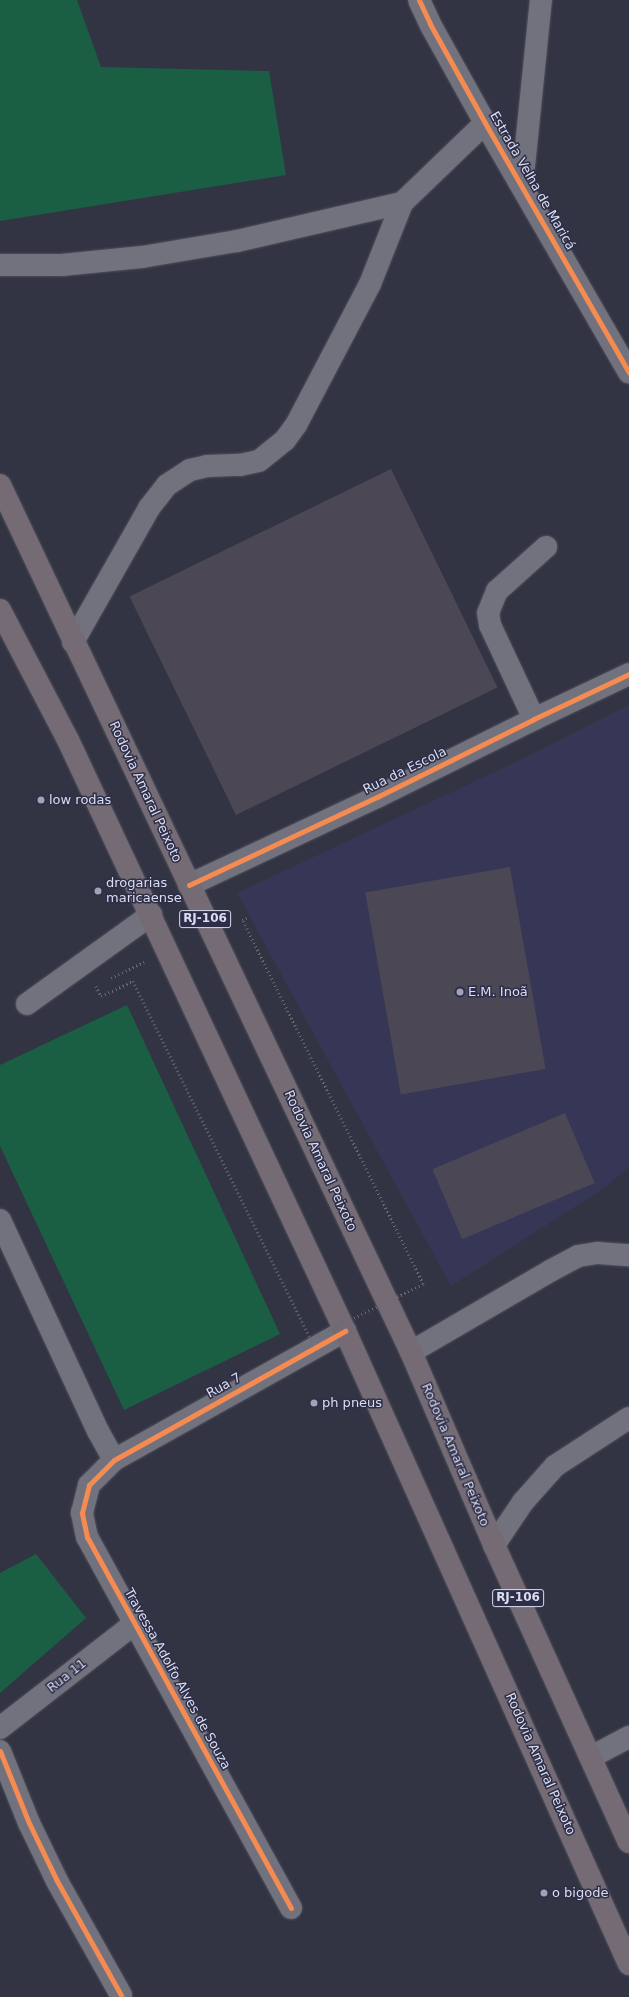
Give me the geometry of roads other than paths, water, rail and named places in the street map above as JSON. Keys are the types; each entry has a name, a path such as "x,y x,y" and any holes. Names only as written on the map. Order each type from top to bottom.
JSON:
{"highway":[{"name":"Rodovia Amaral Peixoto","path":"0,485 73,642 411,1352 494,1545 629,1842"},
{"name":"Rodovia Amaral Peixoto","path":"0,610 68,740 345,1331 629,1964"}],"street":[{"name":"Estrada Velha de Maricá","path":"419,0 430,24 485,123 629,372"},
{"path":"522,186 541,0"},
{"path":"73,642 149,508 167,485 190,470 207,466 240,465 259,461 273,452 285,440 296,424 370,284 402,203 485,123"},
{"path":"0,265 62,265 142,257 237,241 402,203"},
{"path":"534,719 490,625 488,613 497,591 546,547"},
{"name":"Rua da Escola","path":"189,885 377,797 534,719 629,674"},
{"path":"27,1004 151,915"},
{"path":"0,1220 98,1432 114,1460"},
{"path":"411,1352 578,1256 598,1253 629,1255"},
{"name":"Rua 7","path":"114,1460 345,1331"},
{"path":"494,1545 523,1502 555,1466 629,1418"},
{"name":"Travessa Adolfo Alves de Souza","path":"114,1460 89,1485 82,1513 87,1537 291,1908"},
{"name":"Rua 11","path":"0,1728 134,1624"},
{"path":"591,1757 629,1737"},
{"path":"0,1751 29,1823 54,1874 121,1995"}],"place":[{"name":"low rodas","path":"41,800"},
{"name":"drogarias maricaense","path":"98,891"},
{"name":"E.M. Inoã","path":"460,992"},
{"name":"ph pneus","path":"314,1403"},
{"name":"o bigode","path":"544,1893"}]}
